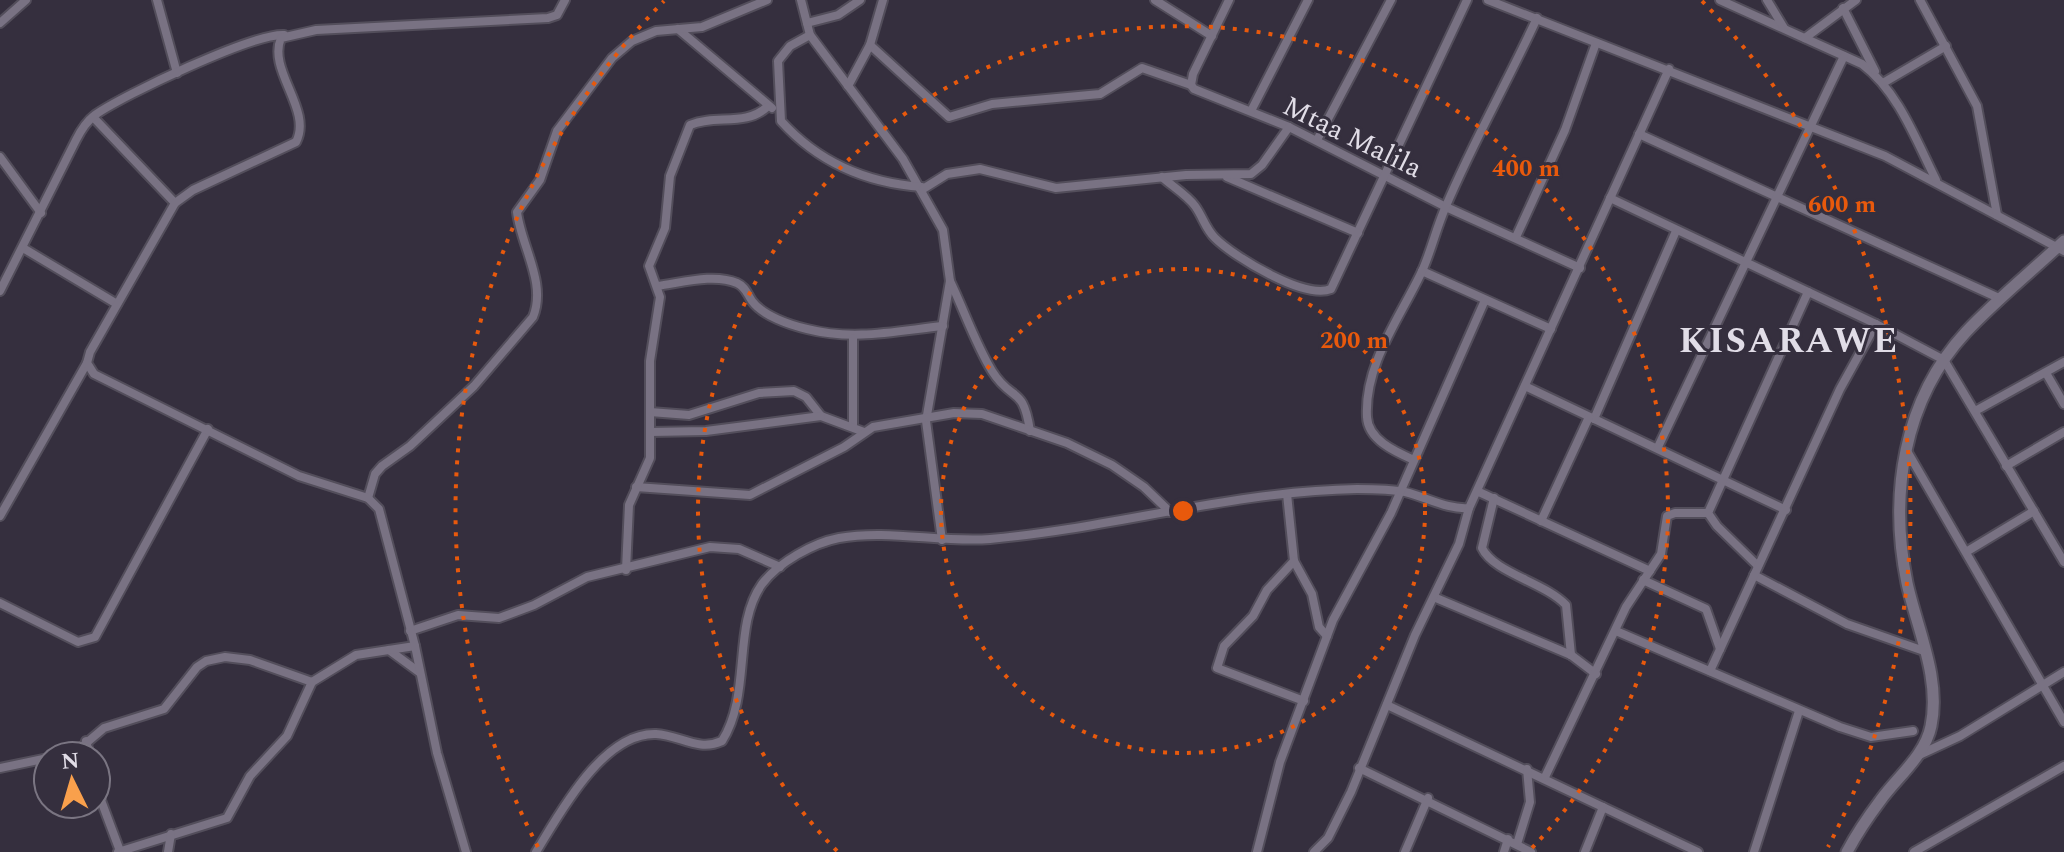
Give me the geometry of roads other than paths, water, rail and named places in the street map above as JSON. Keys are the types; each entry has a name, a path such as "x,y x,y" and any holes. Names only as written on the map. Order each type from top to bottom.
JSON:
{"main road":[{"path":"1847,852 1879,801 1917,756 1931,727 1933,710 1902,546 1899,496 1915,415 1944,360 1967,331 2062,246"}],"street":[{"path":"0,23 26,0"},
{"path":"157,0 177,73"},
{"path":"0,291 76,140 93,117 177,73 250,42 285,35 548,18 557,15 565,0"},
{"path":"368,498 375,474 382,466 410,446 474,386 533,317 539,304 537,285 517,212 540,180 557,131 612,58 632,41 656,31 702,27 767,0"},
{"path":"801,0 810,35 922,188 943,230 950,281 926,421 942,540"},
{"path":"807,23 838,15 860,0"},
{"path":"848,86 870,45 883,0"},
{"path":"1155,0 1212,36"},
{"path":"1191,85 1229,0"},
{"path":"1251,111 1308,0"},
{"path":"1317,140 1391,0"},
{"path":"1162,177 1194,204 1206,229 1218,241 1276,278 1301,288 1324,292 1331,289 1467,0"},
{"path":"1488,0 1812,126 1936,181 2062,246"},
{"path":"1720,0 1844,56 1880,80"},
{"path":"1767,0 1784,28"},
{"path":"1920,0 1977,106 1997,215"},
{"path":"1805,38 1850,3 1880,80 1936,181"},
{"path":"1414,460 1380,441 1367,417 1380,353 1422,271 1446,207 1537,18"},
{"path":"678,29 734,73 767,107 778,109"},
{"path":"0,516 175,203 193,190 296,142 300,125 278,48 285,35"},
{"path":"810,35 790,46 778,61 781,121 816,152 866,179 922,188 947,174 980,169 1056,188 1162,177 1255,172 1289,127"},
{"path":"1516,237 1565,130 1596,43"},
{"name":"Mtaa Malila","path":"870,45 949,117 992,104 1100,94 1142,68 1191,85 1203,94 1289,127 1446,207 1580,268"},
{"path":"1880,80 1946,46"},
{"path":"1658,447 1844,56"},
{"path":"1314,852 1328,838 1415,635 1436,598 1459,544 1469,508 1479,492 1669,69"},
{"path":"626,570 625,526 636,487 650,458 650,361 660,297 649,266 665,228 670,176 686,129 702,120 749,119 767,107"},
{"path":"93,117 175,203"},
{"path":"1639,134 2002,299"},
{"path":"0,157 41,213"},
{"path":"1223,175 1358,233"},
{"path":"1610,198 1876,324 1944,360 1977,410 2006,466 2063,558"},
{"path":"1541,521 1592,418 1676,231"},
{"path":"23,248 117,304"},
{"path":"1422,271 1551,329"},
{"path":"657,286 694,281 736,282 745,287 760,309 772,315 805,329 853,338 943,326"},
{"path":"950,281 992,372 1005,388 1021,396 1030,431"},
{"path":"1708,513 1808,292"},
{"path":"1257,852 1280,762 1327,636 1400,491 1485,300"},
{"path":"1710,671 1840,389 1876,324"},
{"path":"853,338 853,426"},
{"path":"1977,410 2064,362"},
{"path":"87,363 94,374 299,476 368,498 379,509 415,646 437,753 466,852"},
{"path":"2046,373 2064,404"},
{"path":"1525,386 1786,510"},
{"path":"650,412 689,415 740,397 785,391 806,397 821,416"},
{"path":"636,487 750,495 844,447 873,427 926,421 954,413 982,414 1067,443 1112,465 1144,487 1170,512"},
{"path":"650,432 706,431 821,416 864,432"},
{"path":"0,603 78,642 95,637 208,429"},
{"path":"2006,466 2064,432"},
{"path":"1906,450 2064,722"},
{"path":"536,852 590,772 625,742 641,735 658,734 702,746 722,741 730,728 739,695 753,603 762,584 780,567 824,542 867,535 942,540 989,539 1287,494 1357,489 1400,491 1451,507 1469,508"},
{"path":"1479,492 1650,571"},
{"path":"1287,494 1294,561 1312,594 1319,627 1327,636"},
{"path":"1494,498 1482,548 1491,561 1547,589 1566,605 1571,655"},
{"path":"1966,552 2034,511"},
{"path":"1545,777 1616,631 1666,541 1667,516 1675,513 1708,513"},
{"path":"1708,513 1758,566"},
{"path":"410,631 458,615 499,618 534,605 573,582 710,547 739,549 780,567"},
{"path":"1294,561 1267,590 1253,616 1224,646 1217,668 1304,701"},
{"path":"1754,575 1847,624 1924,651"},
{"path":"1643,580 1706,609 1720,649"},
{"path":"1436,598 1571,655 1596,674"},
{"path":"1616,631 1799,711 1871,737 1913,731"},
{"path":"108,820 119,852 171,834 219,823 227,818 250,776 287,736 312,682 356,655 415,646"},
{"path":"389,650 419,672"},
{"path":"87,740 104,728 164,709 197,667 206,661 225,657 250,660 312,682"},
{"path":"1917,756 1960,736 2064,672"},
{"path":"1387,705 1545,777 1698,852"},
{"path":"1754,852 1799,711"},
{"path":"0,768 32,761"},
{"path":"1914,852 2064,766"},
{"path":"1359,768 1428,798 1531,852"},
{"path":"1517,844 1530,802 1527,769"},
{"path":"1405,852 1428,798"},
{"path":"1585,852 1603,807"},
{"path":"168,852 171,834"},
{"path":"1504,852 1508,839"}],"district":[{"name":"KISARAWE","path":"1789,339"}]}
